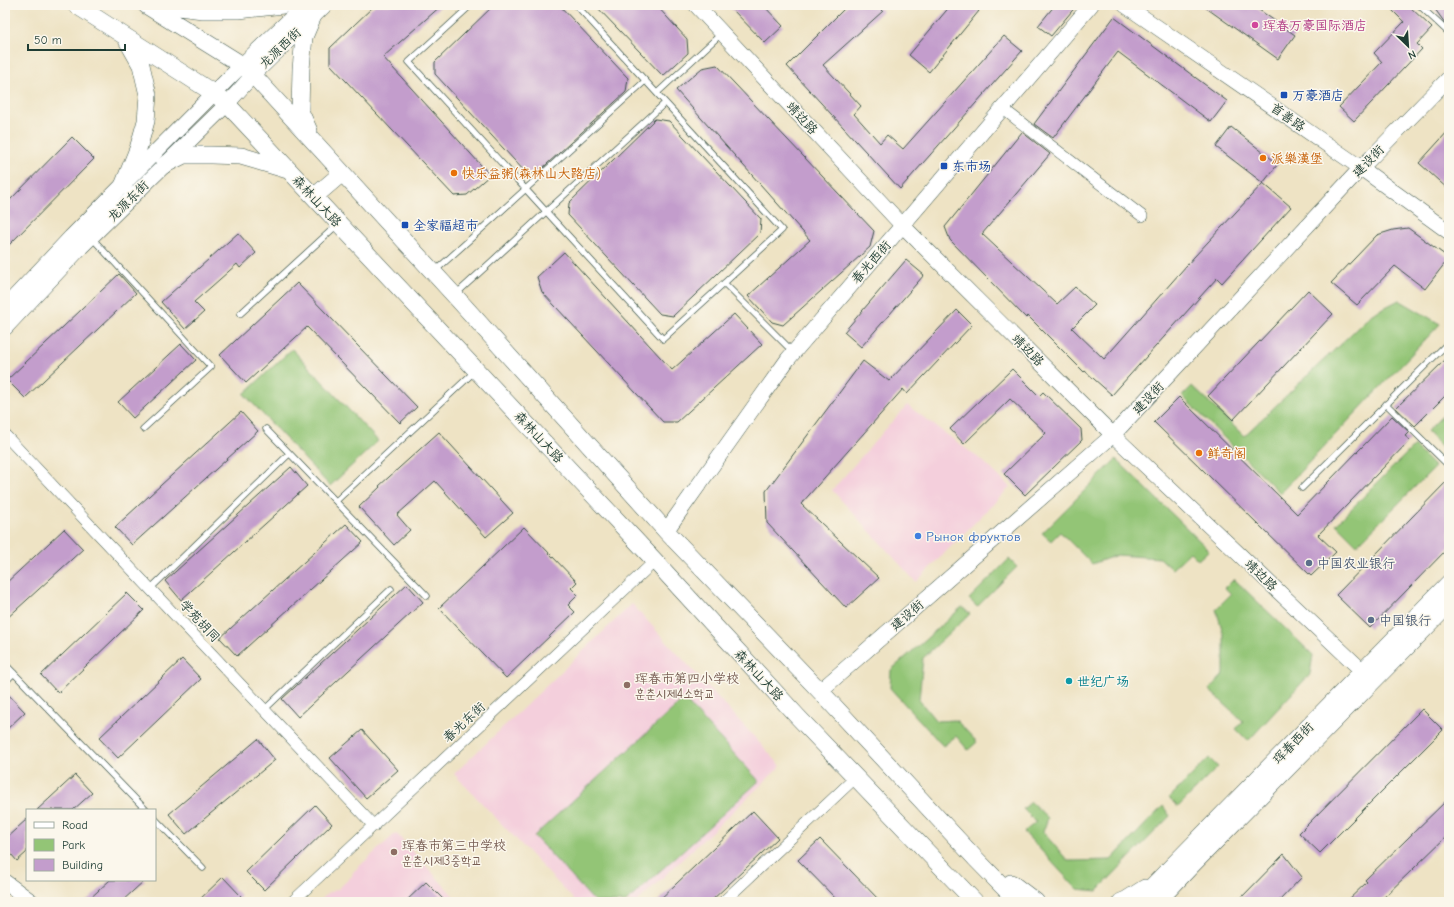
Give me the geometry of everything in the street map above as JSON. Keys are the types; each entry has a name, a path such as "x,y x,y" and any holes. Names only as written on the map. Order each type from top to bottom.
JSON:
{"main road":[{"name":"森林山大路","path":"76,5 221,99 339,223 655,562 796,716 975,902"},
{"path":"146,5 247,70 455,296 666,531 820,691 975,858 1018,902"},
{"path":"162,5 204,10 239,10 283,5"},
{"path":"314,9 304,37 301,69 300,111 314,142"},
{"path":"123,186 138,149 146,121 148,95 142,65 124,36"},
{"path":"164,165 184,155 241,156 289,170"},
{"path":"314,197 342,173"},
{"name":"珲春西街","path":"1157,902 1368,677 1449,583"},
{"name":"珲春西街","path":"1137,902 1368,677 1449,604"},
{"path":"975,858 1036,902"},
{"path":"1166,902 1192,865"},
{"path":"951,876 964,902"},
{"path":"1121,902 1163,876"}],"street":[{"name":"靖边路","path":"696,5 902,225 1113,435 1368,677"},
{"name":"春光西街","path":"666,531 793,352 1091,5"},
{"name":"首善路","path":"1124,5 1361,168 1449,232"},
{"name":"龙源西街","path":"247,70 314,9"},
{"name":"龙源东街","path":"5,328 92,237 164,165 247,70"},
{"name":"建设街","path":"820,691 1113,435 1361,168 1449,78"},
{"name":"龙源东街","path":"5,307 71,237 123,186 221,99"},
{"path":"1002,108 1142,216"},
{"name":"学苑胡同","path":"5,435 374,826"},
{"name":"春光东街","path":"292,902 655,562"},
{"path":"723,902 856,778"},
{"path":"5,882 32,902"}],"lane":[{"path":"470,6 409,62 663,339 782,230 576,5"},
{"path":"1419,5 1449,33"},
{"path":"657,93 722,33"},
{"path":"433,272 645,81"},
{"path":"455,296 665,103"},
{"path":"240,314 339,223"},
{"path":"92,237 211,367 143,429"},
{"path":"724,283 793,352"},
{"path":"1302,488 1449,342"},
{"path":"336,502 476,370"},
{"path":"1386,404 1449,466"},
{"path":"266,430 427,596"},
{"path":"150,589 290,454"},
{"path":"264,710 391,589"},
{"path":"5,664 145,809"},
{"path":"5,682 14,673"},
{"path":"156,820 203,868"}],"shaded area":[{"name":"Рынок фруктов","path":"907,405 984,462 1010,487 916,582 832,490"},
{"name":"珲春市第四小学校 훈춘시제4소학교","path":"632,604 781,766 637,902 576,902 454,774"},
{"name":"珲春市第三中学校 훈춘시제3중학교","path":"396,833 459,902 319,902 328,893 338,889 352,876 353,872"}],"green space":[{"path":"1399,300 1440,324 1280,493 1182,396 1192,386 1244,436 1372,314"},
{"path":"292,349 378,441 330,486 244,394"},
{"path":"1449,409 1449,454 1427,431"},
{"path":"1414,446 1435,467 1357,545 1336,524"},
{"path":"1116,459 1209,550 1198,560 1190,552 1172,569 1160,558 1117,555 1092,564 1060,532 1051,541 1042,533"},
{"path":"1009,559 1017,567 977,607 969,599"},
{"path":"1234,579 1313,655 1310,674 1248,741 1236,729 1243,721 1209,690 1224,674 1224,636 1216,609 1231,594 1225,588"},
{"path":"962,607 970,614 923,658 919,700 936,721 956,720 977,742 968,750 956,736 943,746 890,688 891,670"},
{"path":"684,699 759,781 626,902 595,902 534,836"},
{"path":"1209,758 1218,767 1178,807 1169,798"},
{"path":"1031,802 1048,818 1043,832 1068,861 1111,860 1163,806 1170,816 1097,891 1077,889 1024,832 1036,822 1023,809"}],"building":[{"path":"375,5 442,5 383,57 490,175 467,195 454,196 330,64 330,48"},
{"path":"494,5 559,5 628,78 626,92 536,174 526,173 435,74 435,62"},
{"path":"595,5 656,5 687,39 688,53 663,76"},
{"path":"728,5 763,5 783,26 765,43"},
{"path":"848,5 877,5 883,11 823,65 861,106 854,114 880,143 887,135 903,149 1004,36 1022,51 900,189 787,66"},
{"path":"951,5 971,5 979,11 929,72 909,55"},
{"path":"1055,5 1077,5 1051,36 1038,26"},
{"name":"珲春万豪国际酒店","path":"1202,5 1252,5 1295,35 1278,59"},
{"path":"1387,5 1408,5 1432,28 1417,44 1422,49 1354,121 1339,107 1382,62 1374,53 1404,22"},
{"path":"1432,5 1449,5 1449,27 1445,23"},
{"path":"1114,17 1227,101 1211,122 1118,52 1053,138 1034,124"},
{"path":"717,65 874,231 870,247 783,325 772,322 748,296 810,240 676,90 702,68"},
{"path":"655,119 669,121 761,219 760,233 673,316 660,314 568,215 569,203"},
{"path":"1231,127 1278,164 1263,183 1216,147"},
{"path":"1449,130 1449,190 1419,163"},
{"path":"1022,132 1050,154 982,234 1057,304 1075,287 1095,305 1072,328 1104,359 1194,257 1263,183 1291,207 1222,283 1217,278 1112,395 1085,371 1084,372 1028,316 1026,318 950,240 945,227"},
{"path":"72,137 94,159 5,249 5,205"},
{"path":"1408,228 1449,258 1425,289 1395,266 1357,305 1331,283 1377,235 1393,230"},
{"path":"238,233 256,253 240,268 237,264 194,302 204,312 185,329 161,302"},
{"path":"564,252 672,370 734,314 762,344 677,422 663,422 542,292 537,277"},
{"path":"906,260 924,275 861,347 844,332"},
{"path":"119,274 136,293 25,398 7,380"},
{"path":"297,283 417,407 400,423 307,327 246,383 220,355"},
{"path":"1308,290 1333,314 1233,420 1208,396"},
{"path":"957,310 972,325 907,394 903,389 801,504 879,578 846,608 767,523 766,491 863,361 889,381"},
{"path":"181,344 196,360 133,418 118,402"},
{"path":"1449,356 1449,392 1415,426 1396,408"},
{"path":"1012,369 1039,396 1043,392 1081,429 1082,440 1025,495 1004,474 1046,433 1010,399 964,444 950,429"},
{"path":"1179,397 1297,514 1392,416 1409,432 1405,436 1410,440 1318,535 1336,552 1311,576 1154,422"},
{"path":"241,412 258,431 132,545 115,527"},
{"path":"439,432 513,513 486,537 435,481 397,515 410,530 394,545 359,507 380,487 379,486"},
{"path":"291,467 307,486 181,600 165,581"},
{"path":"1449,479 1449,547 1370,628 1336,595"},
{"path":"346,524 363,542 237,656 220,638"},
{"path":"524,527 577,582 571,588 578,595 568,605 575,612 506,678 439,608"},
{"path":"64,529 83,549 5,620 5,584"},
{"path":"407,584 423,602 298,717 282,699"},
{"path":"127,593 144,610 58,693 41,675"},
{"path":"182,659 201,679 118,758 99,738"},
{"path":"5,691 25,712 5,731"},
{"path":"1422,709 1443,730 1320,853 1299,833"},
{"path":"362,730 398,770 366,798 330,758"},
{"path":"258,739 275,760 186,834 169,814"},
{"path":"75,775 92,793 74,809 38,809"},
{"path":"1449,798 1449,834 1379,902 1346,902 1367,882 1365,880"},
{"path":"315,805 332,824 264,890 246,872"},
{"path":"753,811 778,838 710,902 657,902"},
{"path":"26,820 26,853 17,861 5,847 5,839"},
{"path":"820,839 881,902 839,902 798,860"},
{"path":"1284,854 1302,877 1278,902 1237,902"},
{"path":"223,877 241,896 235,902 197,902"},
{"path":"109,881 144,881 121,902 86,902"},
{"path":"426,882 446,902 405,902"}],"place":[{"name":"珲春万豪国际酒店","path":"1255,25"},
{"name":"万豪酒店","path":"1284,95"},
{"name":"派樂漢堡","path":"1263,158"},
{"name":"东市场","path":"944,166"},
{"name":"快乐益粥(森林山大路店)","path":"454,173"},
{"name":"全家福超市","path":"405,225"},
{"name":"鲜奇阁","path":"1199,453"},
{"name":"Рынок фруктов","path":"918,536"},
{"name":"中国农业银行","path":"1309,563"},
{"name":"中国银行","path":"1371,620"},
{"name":"世纪广场","path":"1069,681"},
{"name":"珲春市第四小学校 훈춘시제4소학교","path":"627,685"},
{"name":"珲春市第三中学校 훈춘시제3중학교","path":"394,852"}]}
